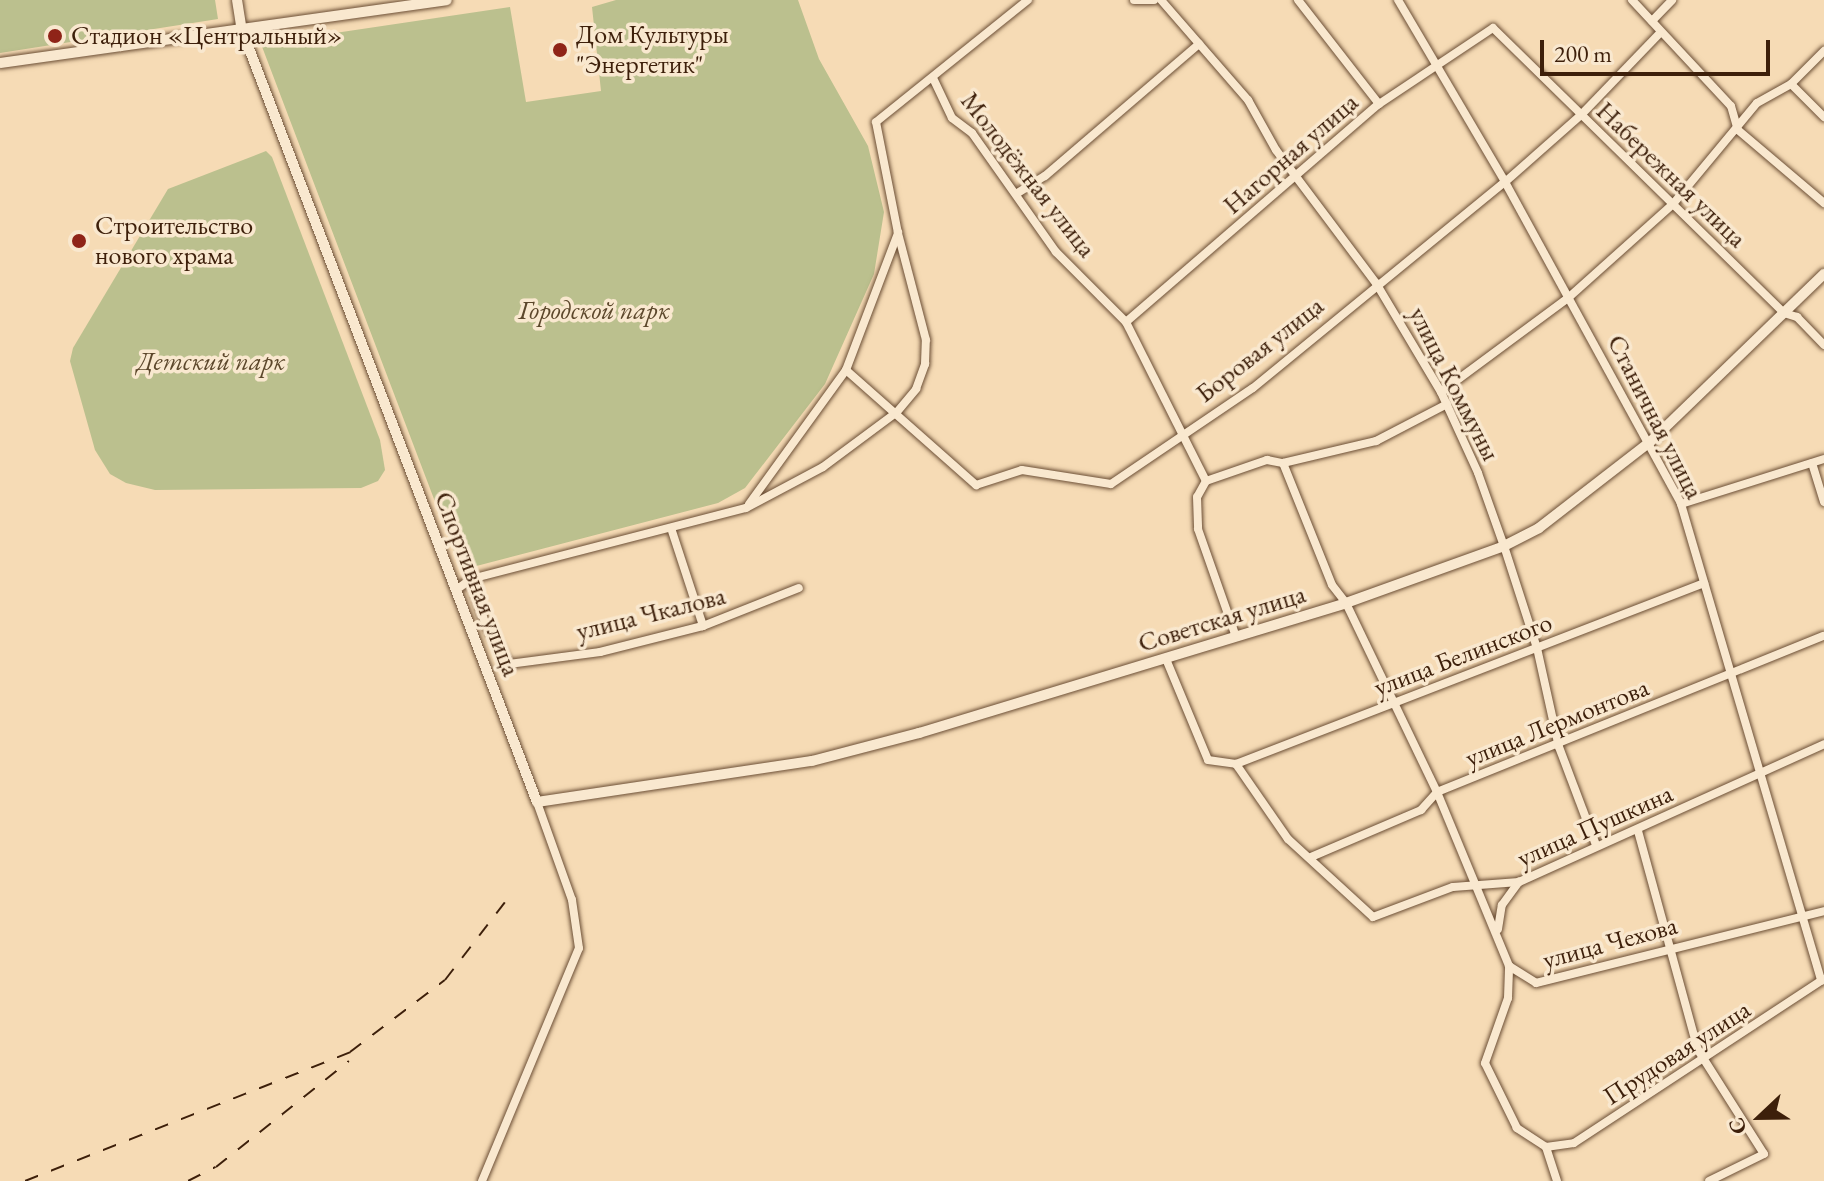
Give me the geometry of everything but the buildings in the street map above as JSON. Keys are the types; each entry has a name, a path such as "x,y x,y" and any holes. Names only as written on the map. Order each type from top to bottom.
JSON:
{"street":[{"name":"Спортивная улица","path":"237,0 242,30 572,900 579,948 482,1181"},
{"path":"0,63 447,0"},
{"path":"456,590 471,579 672,531 746,508 823,467 897,412 916,389 925,364 926,340 898,233 876,122 1028,0"},
{"path":"1134,0 1154,0"},
{"name":"улица Коммуны","path":"1161,0 1248,100 1298,176 1376,283 1441,392 1504,546 1537,648 1559,747 1596,845"},
{"path":"1298,0 1379,104"},
{"name":"Станичная улица","path":"1398,0 1505,182 1650,442 1681,504 1822,980"},
{"path":"1632,0 1731,106 1738,130 1824,203"},
{"path":"1652,21 1672,0"},
{"name":"Нагорная улица","path":"1126,322 1379,104 1493,28"},
{"name":"Набережная улица","path":"1493,28 1784,313 1797,317 1824,345"},
{"name":"Боровая улица","path":"846,370 976,485 1022,470 1111,484 1182,433 1253,388 1376,283 1505,182 1581,115 1660,33"},
{"path":"1016,194 1045,176 1199,44"},
{"path":"1441,392 1568,298 1673,204 1738,130 1757,103 1791,84 1824,51"},
{"name":"Молодёжная улица","path":"933,78 952,118 972,133 1056,252 1126,322 1206,481"},
{"path":"1791,84 1824,117"},
{"path":"746,508 846,370 898,233"},
{"name":"Советская улица","path":"537,802 812,761 1166,659 1346,603 1504,546 1539,528 1650,442 1824,274"},
{"path":"1236,637 1198,529 1197,497 1206,481 1267,460 1283,463 1376,441 1447,404"},
{"path":"1681,504 1824,459"},
{"path":"1283,463 1332,585 1346,603 1397,703 1437,792 1473,887 1498,929 1509,966"},
{"path":"1812,463 1824,502"},
{"path":"672,531 703,626"},
{"name":"улица Чкалова","path":"471,579 485,623 509,664 600,652 703,626 799,588"},
{"name":"улица Белинского","path":"1236,764 1704,583"},
{"name":"улица Лермонтова","path":"1311,857 1421,810 1437,792 1559,747 1824,636"},
{"path":"1166,659 1208,760 1236,764 1288,839 1311,857"},
{"name":"улица Пушкина","path":"1311,857 1373,917 1453,887 1519,882 1596,845 1638,831 1824,744"},
{"path":"1638,831 1698,1050 1764,1154 1709,1181"},
{"path":"1498,929 1502,905 1519,882"},
{"name":"улица Чехова","path":"1509,966 1536,983 1824,911"},
{"name":"улица Чехова","path":"1509,966 1508,998 1485,1063 1517,1128 1546,1147"},
{"name":"Прудовая улица","path":"1546,1147 1574,1143 1707,1060 1822,980"},
{"path":"1546,1147 1557,1181"}],"green space":[{"name":"Стадион «Центральный»","path":"0,0 215,0 218,19 0,53"},
{"name":"Городской парк","path":"616,0 798,0 819,59 868,146 884,212 874,274 825,384 745,488 718,503 461,570 261,44 510,7 526,102 601,91 592,7"},
{"name":"Детский парк","path":"266,151 272,157 380,440 385,470 378,481 361,488 155,490 126,483 110,474 95,450 70,361 73,348 168,189"}],"railway":[{"path":"25,1181 350,1052 445,980 512,893"},
{"path":"188,1181 216,1167 349,1061"}],"place":[{"name":"Стадион «Центральный»","path":"55,36"},
{"name":"Дом Культуры \"Энергетик\"","path":"560,50"},
{"name":"Строительство нового храма","path":"79,241"}]}
